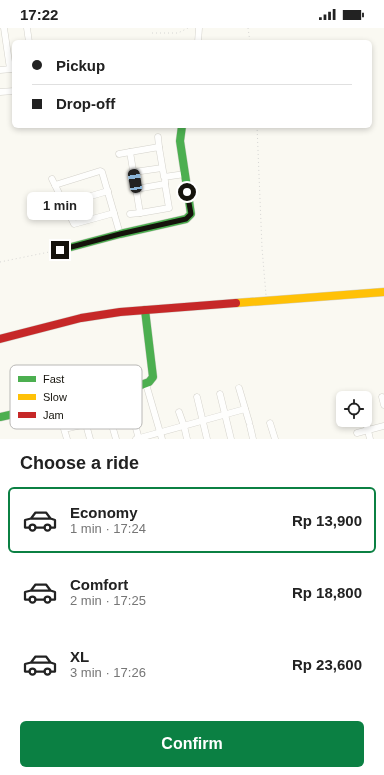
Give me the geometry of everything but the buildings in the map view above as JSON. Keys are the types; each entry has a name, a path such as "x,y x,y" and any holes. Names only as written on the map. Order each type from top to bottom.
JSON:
{"street":[{"path":"0,70 12,69 4,28"},
{"path":"27,28 29,40"},
{"path":"198,40 199,28"},
{"path":"0,92 12,91"},
{"path":"60,250 120,234 186,219 191,214 180,141 182,128"},
{"path":"158,137 170,215"},
{"path":"118,154 159,147"},
{"path":"130,152 140,213"},
{"path":"134,172 162,168"},
{"path":"55,185 101,171 103,172 120,234"},
{"path":"164,177 185,174"},
{"path":"52,179 74,224 114,213"},
{"path":"136,189 165,184"},
{"path":"64,204 108,191"},
{"path":"130,214 169,208"},
{"path":"0,339 81,318 120,312 384,292"},
{"path":"142,385 146,384 153,377 144,310"},
{"path":"146,384 161,436"},
{"path":"239,388 253,439"},
{"path":"220,394 231,439"},
{"path":"197,397 207,439"},
{"path":"382,397 384,405"},
{"path":"135,429 138,439 161,436 184,426 245,409"},
{"path":"179,412 187,439"},
{"path":"0,417 10,415"},
{"path":"270,423 275,439"},
{"path":"357,433 384,426"},
{"path":"367,427 370,439"},
{"path":"64,429 67,439"},
{"path":"87,429 90,439"},
{"path":"113,429 116,439"}],"path":[{"path":"152,33 178,33 188,28"},
{"path":"248,28 250,40"},
{"path":"257,128 262,248 267,300"},
{"path":"0,262 60,250"}],"traffic: fast":[{"path":"60,250 120,234 186,219 191,214 180,141 182,128"},
{"path":"142,385 149,382 153,377 145,310"},
{"path":"0,417 10,415"}],"traffic: slow":[{"path":"236,303 384,292"}],"traffic: jam":[{"path":"0,339 81,318 120,312 236,303"}],"route":[{"path":"60,250 120,234 186,219 191,214 187,192"}]}
